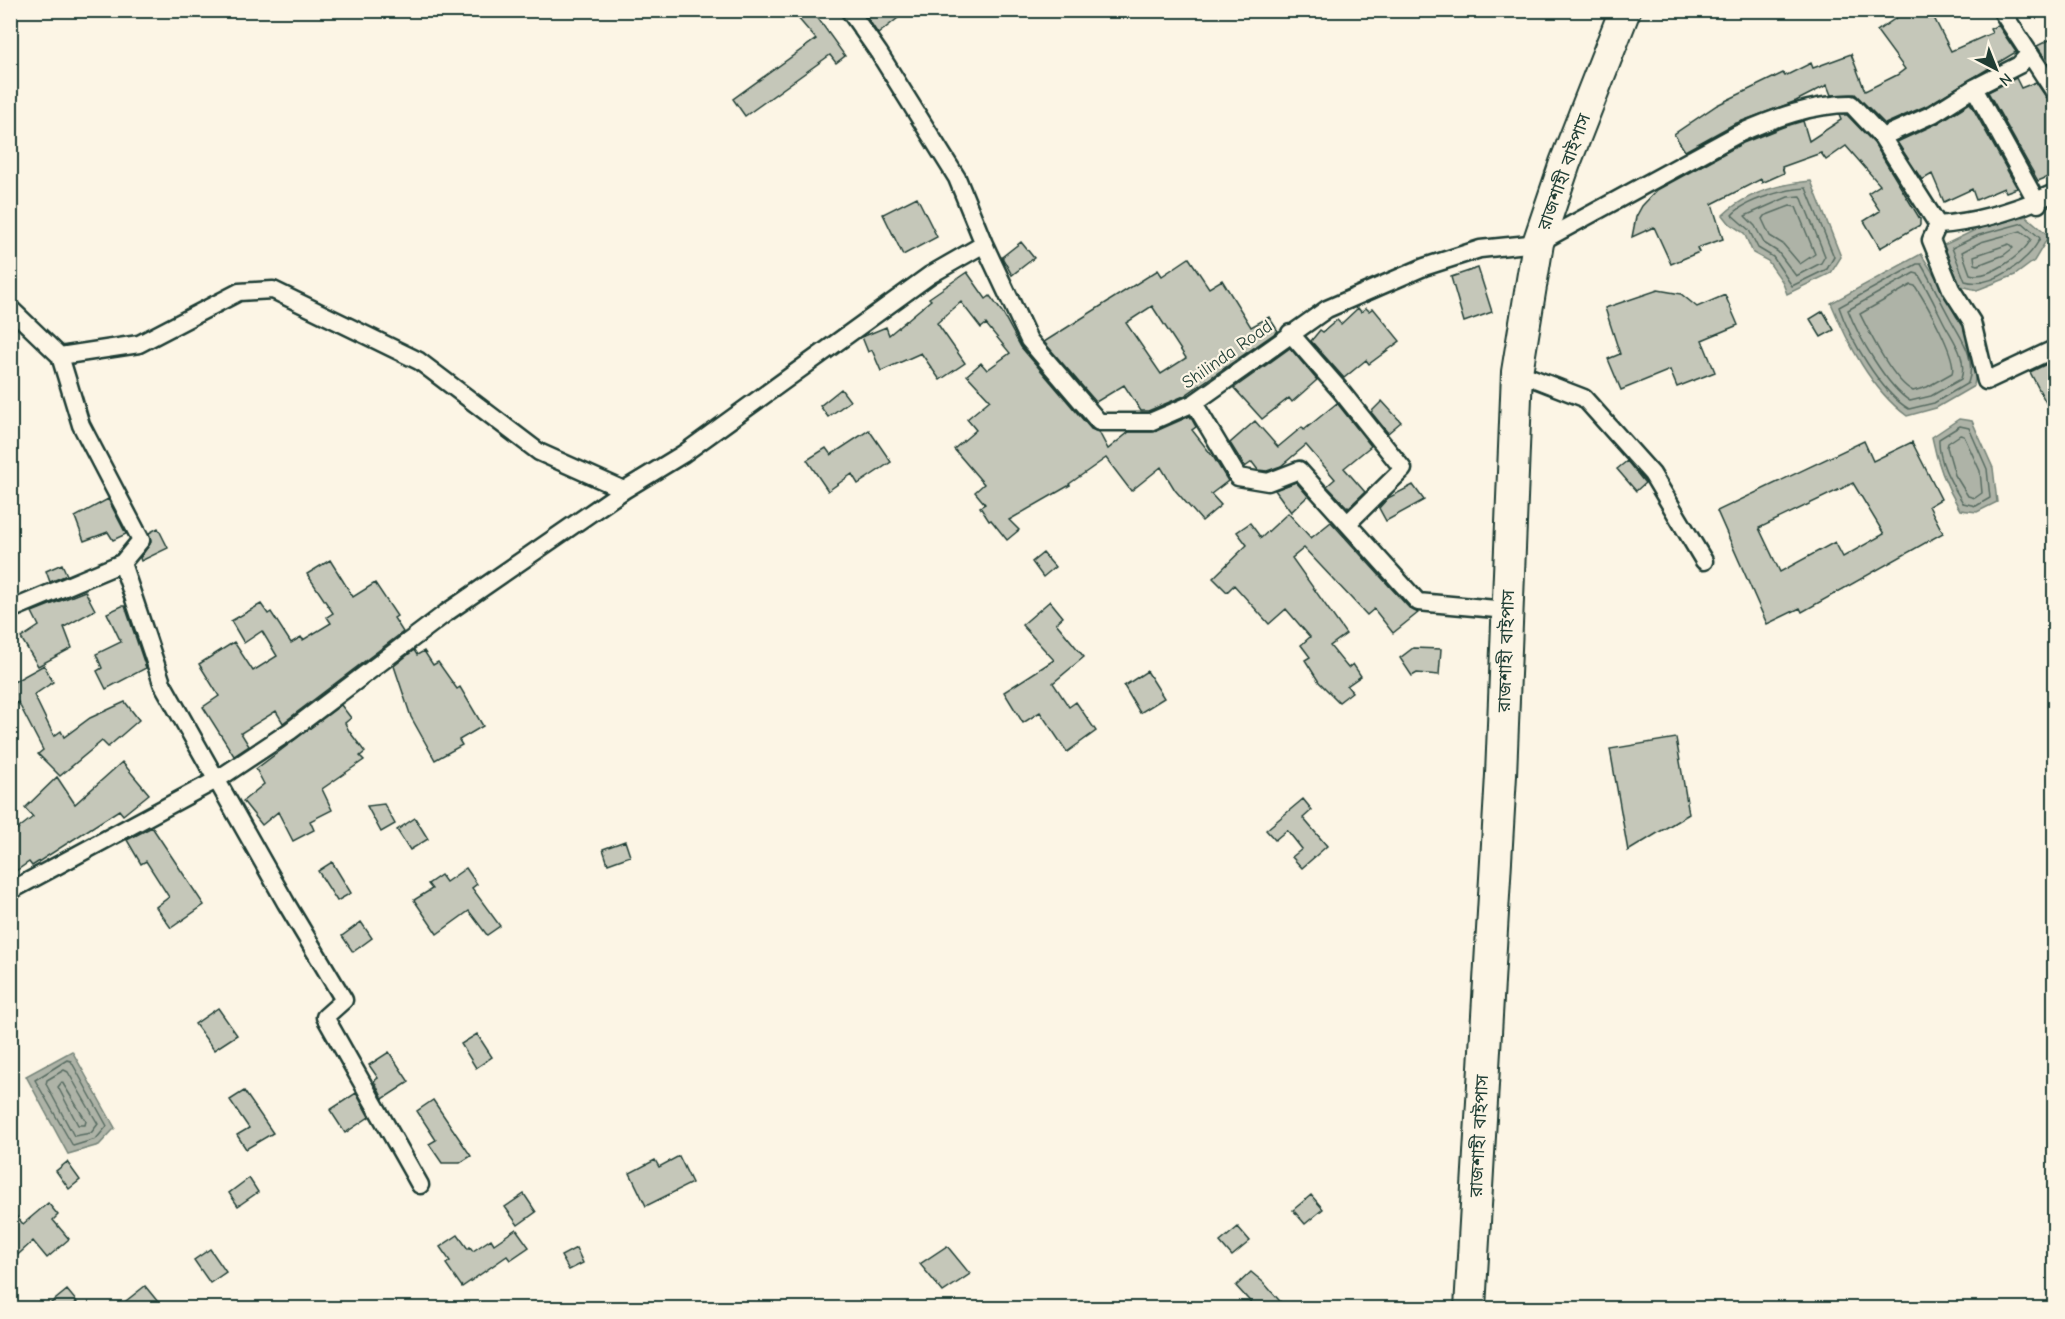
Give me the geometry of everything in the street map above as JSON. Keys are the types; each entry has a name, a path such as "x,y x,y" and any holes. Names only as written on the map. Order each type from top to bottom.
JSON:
{"highway":[{"name":"রাজশাহী বাইপাস","path":"1470,1308 1501,775 1517,372 1538,243 1565,163 1625,10"}],"street":[{"name":"Shilinda Road","path":"849,10 879,53 957,178 984,244 1029,340 1099,422 1150,422 1194,403 1327,309 1424,267 1480,249 1538,243"},
{"path":"2001,10 2055,91"},
{"path":"1882,137 1933,114 1974,88 2019,65 2030,54"},
{"path":"1974,88 2038,204"},
{"path":"1538,243 1738,134 1771,120 1828,104 1851,104 1882,137 1938,225"},
{"path":"1938,225 1964,223 2015,209 2055,193"},
{"path":"1938,225 1931,240 1952,289 1972,322 1986,381 2055,349"},
{"path":"10,891 218,779 290,731 446,614 624,490 683,454 930,275 984,244"},
{"path":"60,356 139,344 239,292 273,290 419,361 538,452 624,490"},
{"path":"10,610 122,563 141,540 81,425 60,356 12,310"},
{"path":"1290,333 1340,390 1402,470 1348,524"},
{"path":"1517,372 1584,398 1652,474 1704,561"},
{"path":"1194,403 1238,477 1268,482 1299,471 1418,602 1507,610"},
{"path":"122,563 162,682 286,903 344,1000 324,1017 420,1185"}],"water":[{"path":"1811,181 1841,257 1831,273 1787,294 1782,281 1768,261 1753,253 1744,233 1730,224 1723,215 1753,195 1787,184"},
{"path":"2026,216 2049,236 2034,261 2015,275 1977,290 1961,286 1942,246 1977,229"},
{"path":"1921,254 1944,290 1956,316 1966,329 1977,364 1974,386 1936,408 1907,416 1882,393 1862,365 1831,303"},
{"path":"1959,419 1972,421 1993,468 1997,502 1977,512 1960,510 1943,475 1932,437"},
{"path":"72,1051 115,1128 99,1145 68,1154 26,1076"}],"building":[{"path":"791,10 812,10 845,56 836,63 830,55 745,116 733,99 816,39"},
{"path":"875,10 908,10 878,34 867,17"},
{"path":"1908,10 1930,10 1951,51 1992,33 1990,29 1998,25 2016,52 1928,105 1885,124 1855,94 1831,95 1827,85 1796,101 1734,124 1685,151 1674,134 1717,105 1783,73 1785,76 1811,63 1813,68 1851,54 1865,91 1897,75 1905,69 1877,31"},
{"path":"2055,37 2055,73 2037,46"},
{"path":"2016,78 2021,88 2036,82 2046,97 2055,101 2055,174 2038,181 1988,92"},
{"path":"1970,103 2017,188 2006,192 2004,188 1976,200 1972,189 1944,202 1932,174 1922,180 1897,142 1938,123"},
{"path":"1839,115 1847,115 1874,143 1920,219 1920,225 1880,248 1864,221 1880,211 1868,193 1880,185 1846,146 1826,160 1821,153 1782,167 1784,173 1762,183 1761,179 1712,204 1723,239 1697,248 1699,252 1671,264 1654,227 1632,237 1636,217 1642,206 1657,190 1743,143 1783,127 1803,121 1809,141 1841,120"},
{"path":"917,197 937,237 903,255 883,214"},
{"path":"1021,242 1034,258 1012,275 1002,257"},
{"path":"1189,258 1209,288 1222,280 1251,327 1269,317 1278,331 1184,396 1148,411 1141,411 1124,385 1096,402 1044,342 1158,270 1162,276","holes":["1152,306 1186,358 1161,374 1126,323"]},
{"path":"1478,268 1492,312 1464,322 1451,277"},
{"path":"967,272 986,299 990,296 1002,312 1021,347 1091,429 1099,432 1108,449 1129,432 1154,432 1190,416 1196,427 1192,430 1214,458 1228,481 1211,494 1221,505 1202,521 1175,490 1161,467 1131,491 1106,458 1070,485 1009,520 1019,530 1007,540 991,520 989,521 980,507 985,504 975,492 984,484 954,449 976,430 967,419 990,400 967,375 981,363 987,370 1010,353 986,324 981,328 961,302 937,323 965,363 940,380 921,353 881,371 872,350 868,352 862,337 886,327 889,335 931,300 929,298"},
{"path":"1658,290 1681,294 1697,307 1725,295 1738,325 1702,340 1715,372 1677,387 1670,370 1621,390 1608,359 1620,354 1605,308"},
{"path":"1358,308 1361,312 1366,308 1369,311 1373,308 1400,341 1369,364 1366,360 1344,378 1311,341 1320,330 1323,332 1337,320 1341,324"},
{"path":"1823,311 1834,330 1821,337 1810,319"},
{"path":"1290,348 1317,380 1292,402 1289,398 1262,419 1234,388"},
{"path":"2053,361 2055,365 2055,420 2030,372"},
{"path":"841,389 850,401 828,417 820,406"},
{"path":"1382,401 1401,422 1388,433 1371,412"},
{"path":"1337,403 1371,446 1344,468 1365,492 1348,508 1327,486 1335,479 1306,445 1281,466 1267,471 1258,470 1252,462 1245,467 1230,443 1255,421 1278,447 1302,427 1304,430"},
{"path":"869,430 891,462 858,484 852,474 828,491 807,460 826,448 831,455"},
{"path":"1864,441 1873,461 1912,442 1941,499 1929,506 1943,533 1802,612 1800,608 1767,624 1717,511","holes":["1853,483 1884,534 1843,557 1835,542 1780,572 1759,528"]},
{"path":"1627,461 1645,483 1636,491 1617,469"},
{"path":"1296,482 1308,496 1291,512 1275,490"},
{"path":"1413,485 1424,500 1386,521 1379,508 1388,498"},
{"path":"108,499 126,534 113,540 108,532 84,541 75,517"},
{"path":"1288,513 1311,538 1331,522 1410,609 1418,613 1393,633 1374,609 1367,615 1304,548 1292,558 1346,634 1330,646 1348,668 1353,664 1361,676 1347,686 1352,692 1339,702 1319,682 1305,660 1310,657 1301,645 1310,637 1286,609 1269,624 1234,585 1227,592 1213,578 1247,545 1237,532 1250,523 1261,538"},
{"path":"158,528 168,548 141,561 140,558 151,542 149,533"},
{"path":"1043,553 1055,567 1043,577 1032,562"},
{"path":"330,560 353,597 375,583 397,616 394,618 403,632 283,723 276,711 241,733 249,746 234,756 203,707 219,696 199,664 234,642 253,671 277,656 262,631 244,643 231,621 261,604 268,614 271,612 291,643 301,637 303,640 331,623 327,617 333,613 307,574"},
{"path":"62,564 67,575 50,582 46,571"},
{"path":"85,591 95,610 64,627 72,648 38,666 21,638 39,626 32,612"},
{"path":"1050,601 1063,617 1056,623 1084,657 1053,683 1069,707 1076,702 1096,731 1067,752 1040,712 1023,723 1004,692 1054,660 1022,625"},
{"path":"125,606 146,668 106,689 97,671 102,668 96,654 121,642 107,613"},
{"path":"1413,648 1441,649 1439,675 1417,673 1412,676 1400,658"},
{"path":"414,650 417,655 424,651 433,665 438,662 457,689 460,687 483,726 459,740 462,745 435,760 411,717 394,666"},
{"path":"44,665 53,682 34,695 54,736 61,731 64,737 90,718 125,702 139,720 108,747 102,741 60,776 38,754 43,750 18,702 10,706 10,684"},
{"path":"1147,671 1164,698 1140,713 1124,686"},
{"path":"341,705 351,718 345,723 365,752 360,756 364,760 322,789 332,810 310,821 314,830 293,841 278,812 262,825 243,801 264,784 256,769"},
{"path":"1676,738 1689,814 1628,851 1610,749"},
{"path":"122,762 149,794 123,815 119,810 32,866 29,862 10,875 10,835 33,817 25,808 57,777 75,804"},
{"path":"1303,799 1312,810 1303,818 1327,846 1302,868 1292,857 1302,849 1287,830 1275,840 1266,830"},
{"path":"384,804 395,824 381,832 367,806"},
{"path":"415,818 428,839 410,850 397,830"},
{"path":"152,827 204,905 171,928 156,907 169,897 146,861 141,864 127,840"},
{"path":"625,841 630,856 608,864 603,849"},
{"path":"332,862 351,893 337,901 318,871"},
{"path":"466,868 477,884 472,888 500,926 487,935 469,911 437,934 414,900 432,889 428,884 441,875 446,882"},
{"path":"361,922 372,938 353,952 342,936"},
{"path":"218,1008 237,1035 214,1050 195,1024"},
{"path":"477,1034 492,1057 476,1068 461,1044"},
{"path":"389,1052 409,1082 383,1099 374,1081 378,1078 369,1065"},
{"path":"244,1091 273,1133 246,1149 237,1135 249,1128 230,1100"},
{"path":"356,1093 369,1117 345,1133 330,1110"},
{"path":"433,1100 471,1156 460,1163 442,1163 429,1144 436,1140 417,1111"},
{"path":"679,1156 692,1183 646,1206 630,1173 655,1160 659,1167"},
{"path":"67,1162 80,1180 69,1189 56,1171"},
{"path":"249,1178 258,1192 238,1206 229,1193"},
{"path":"524,1194 536,1212 518,1225 505,1207"},
{"path":"1311,1195 1323,1209 1305,1224 1293,1210"},
{"path":"48,1203 58,1215 53,1220 69,1239 47,1258 33,1241 10,1262 10,1209 23,1224"},
{"path":"1238,1227 1250,1241 1232,1256 1220,1242"},
{"path":"516,1229 529,1247 510,1260 507,1256 462,1287 446,1264 450,1261 440,1247 458,1235 468,1249 470,1247 473,1251 491,1239 494,1244"},
{"path":"947,1246 970,1274 943,1292 920,1264"},
{"path":"576,1248 583,1263 569,1270 561,1256"},
{"path":"210,1249 226,1272 210,1283 194,1260"},
{"path":"1251,1272 1286,1308 1256,1308 1236,1286"},
{"path":"145,1286 163,1308 117,1308"},
{"path":"67,1290 77,1302 69,1308 45,1308"}]}
